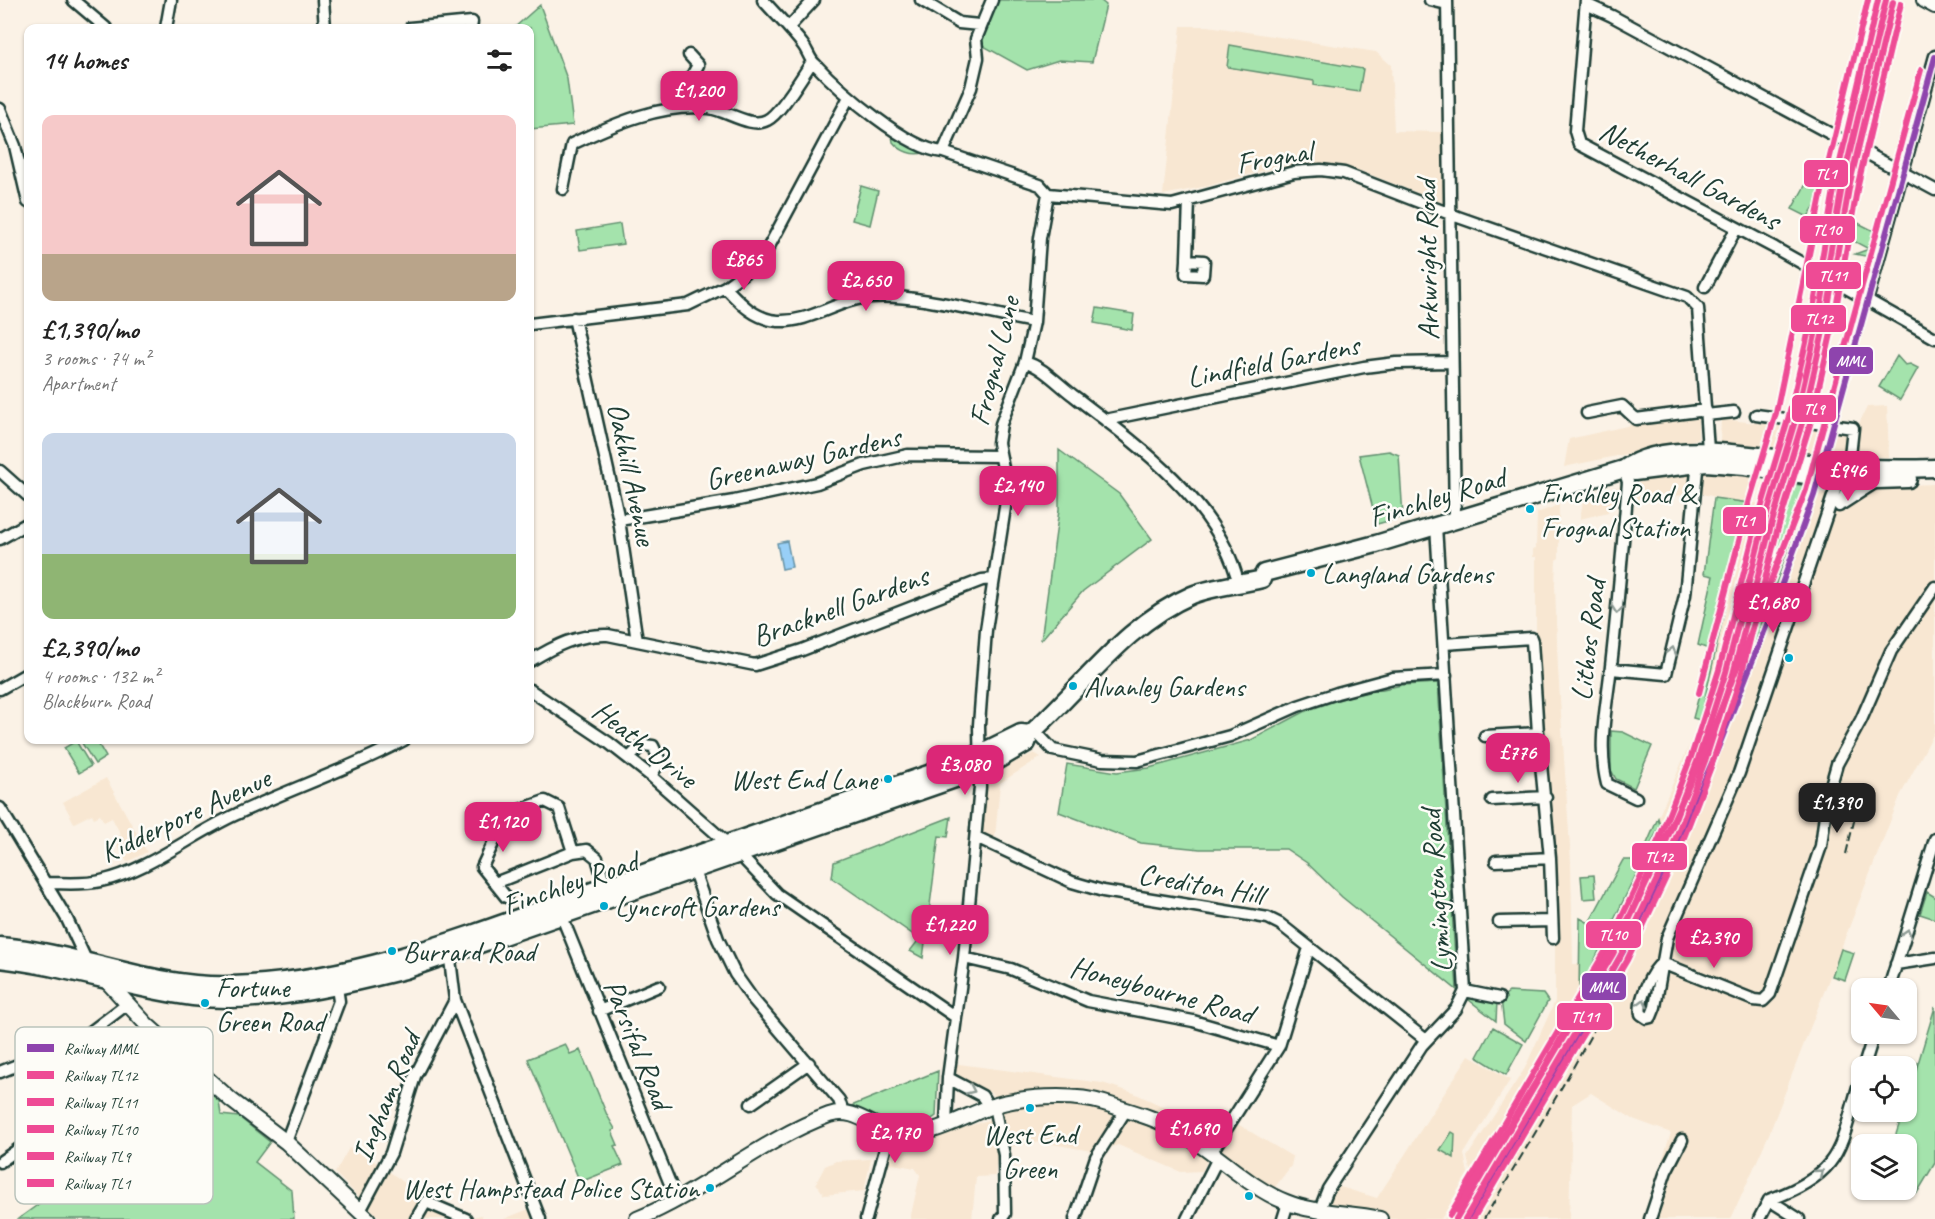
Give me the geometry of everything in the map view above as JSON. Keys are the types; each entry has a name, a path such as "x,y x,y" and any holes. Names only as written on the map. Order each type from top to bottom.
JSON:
{"highway":[{"name":"Finchley Road","path":"1264,573 1436,526 1624,469 1634,462 1701,454 1878,480 1935,480"},
{"name":"Finchley Road","path":"1845,476 1935,468"},
{"name":"Finchley Road","path":"1216,586 1219,578 1259,568 1264,573"},
{"name":"Finchley Road","path":"0,959 39,964 175,994 215,998 266,996 336,980 375,964 448,949 980,762 1027,743 1032,732 1139,626 1176,603 1216,586 1223,588 1262,579 1264,573"},
{"name":"Finchley Road","path":"607,892 693,868 731,848"},
{"name":"Finchley Road","path":"0,946 31,949 155,979 195,984 265,984 336,980"}],"main road":[{"path":"1924,0 1935,6"},
{"path":"87,962 105,979 126,1005 150,1027"},
{"path":"213,1084 286,1142 364,1215"},
{"path":"638,1219 677,1201 782,1138 829,1115 843,1112 852,1114 890,1131 908,1136 946,1125 992,1106 1040,1097 1100,1101 1126,1110 1177,1130 1270,1195 1288,1203 1380,1219"}],"street":[{"path":"73,0 101,24"},
{"path":"323,0 325,24"},
{"name":"Frognal","path":"763,0 805,47 812,62 849,97 901,133 931,151 943,152 1040,185 1048,194 1172,205 1277,176 1320,170 1344,173 1450,214 1692,300 1698,308 1706,412 1685,594 1666,674 1611,669"},
{"path":"789,27 814,0"},
{"path":"921,0 959,23 979,25"},
{"path":"943,152 971,87 978,58 975,39 979,25 992,0"},
{"path":"1430,0 1447,2"},
{"path":"167,24 175,1"},
{"name":"Arkwright Road","path":"1447,2 1455,519"},
{"path":"1586,2 1935,190"},
{"name":"Netherhall Gardens","path":"1586,2 1575,131 1579,144 1935,338"},
{"path":"451,24 471,22 471,24"},
{"path":"677,108 678,101 698,65 689,56"},
{"path":"1868,301 1935,56"},
{"path":"563,189 572,144 654,111 677,108 710,108 751,121 763,122 772,116 812,62"},
{"path":"534,323 688,305 725,287 766,252 849,97"},
{"path":"0,109 15,146 24,185"},
{"name":"Frognal Lane","path":"980,762 986,630 1006,501 1006,483 998,443 1001,424 1025,362 1034,322 1040,238 1048,194"},
{"path":"1187,260 1190,201"},
{"path":"1705,287 1736,229"},
{"path":"725,287 751,314 776,321 803,318 857,298 886,296 1034,322"},
{"name":"Oakhill Avenue","path":"574,318 619,520 637,641"},
{"path":"1025,362 1136,442 1166,469 1205,518 1230,555 1236,574"},
{"name":"Lindfield Gardens","path":"1105,420 1364,367 1396,363 1452,362"},
{"path":"1587,413 1622,406 1636,419 1706,412 1734,412"},
{"path":"1756,415 1853,428 1845,476 1845,497 1827,520"},
{"name":"Greenaway Gardens","path":"619,520 734,501 817,483 864,465 908,455 999,456"},
{"name":"Lithos Road","path":"1624,469 1628,482 1611,669 1603,721 1605,778 1611,787 1636,798"},
{"path":"0,471 24,492"},
{"path":"1845,476 1827,520 1752,738 1722,816 1667,938 1662,963 1754,1000 1763,1001 1770,994 1821,846 1827,800 1838,765 1861,720 1891,651 1935,587"},
{"path":"1839,506 1878,480"},
{"path":"0,538 24,525"},
{"name":"Lymington Road","path":"1320,1209 1328,1189 1426,1040 1456,1009 1465,991 1436,526"},
{"name":"Bracknell Gardens","path":"534,659 583,635 608,635 755,665 802,650 982,580 994,579"},
{"path":"1444,644 1531,638 1538,733 1546,797 1553,938"},
{"path":"0,689 24,675"},
{"path":"1032,732 1053,750 1102,760 1137,761 1230,736 1298,705 1337,693 1393,678 1446,675"},
{"name":"Heath Drive","path":"534,693 651,776 731,848 777,894 954,1016"},
{"path":"1485,736 1538,733"},
{"name":"Kidderpore Avenue","path":"47,884 84,883 111,878 160,856 235,814 359,763 394,744"},
{"path":"628,758 642,745 653,746 660,762 651,776"},
{"path":"946,1125 954,1016 964,958 976,837 980,762"},
{"path":"1492,800 1546,797"},
{"path":"506,897 482,867 498,831 511,813 545,801 552,803 559,808 573,852"},
{"path":"0,808 80,942 87,962"},
{"name":"Crediton Hill","path":"976,837 1072,882 1103,891 1268,918 1280,924 1426,1040"},
{"path":"1891,978 1935,839"},
{"path":"495,883 573,852 587,850 597,858 607,892"},
{"path":"1496,861 1550,858"},
{"path":"693,868 718,939 735,974 752,998 839,1100 843,1112"},
{"name":"Parsifal Road","path":"559,909 677,1201"},
{"path":"1499,922 1552,921"},
{"path":"1187,1219 1214,1155 1279,1046 1309,948"},
{"path":"448,949 455,1000 540,1219"},
{"name":"Honeybourne Road","path":"964,958 1011,969 1088,1001 1193,1021 1279,1046"},
{"path":"1896,964 1935,958"},
{"path":"286,1142 339,1001 336,980"},
{"path":"599,1011 659,986"},
{"path":"1465,991 1499,998"},
{"name":"Ingham Road","path":"364,1215 391,1153 415,1076 455,1000"},
{"path":"97,1027 126,1005"},
{"path":"751,1104 809,1063"},
{"path":"0,1072 15,1066"},
{"path":"948,1078 982,1096 992,1106 1004,1155 1005,1214 1001,1219"},
{"path":"1760,1219 1769,1200 1799,1189 1824,1172 1834,1160 1851,1108"},
{"path":"1075,1219 1096,1157 1126,1110"},
{"path":"866,1219 890,1131"},
{"path":"1650,1219 1666,1171 1682,1140"},
{"path":"0,1161 15,1151"},
{"path":"1769,1200 1799,1219"},
{"path":"416,1219 426,1202 466,1219"},
{"path":"1282,1219 1288,1203"}],"shaded area":[{"path":"1181,26 1208,26 1376,52 1391,65 1394,131 1442,132 1443,203 1364,172 1325,163 1276,167 1208,186 1163,195"},
{"path":"1887,406 1889,457 1810,455 1720,442 1721,419 1800,428 1856,430 1867,407"},
{"path":"1698,410 1698,439 1564,467 1569,439"},
{"path":"1707,468 1751,476 1750,503 1776,504 1783,483 1810,486 1809,491 1829,495 1867,492 1883,486 1935,484 1935,731 1900,796 1769,1134 1731,1219 1643,1219 1671,1133 1633,1119 1591,1093 1572,1105 1569,1219 1444,1219 1471,1174 1467,1157 1525,1068 1555,1001 1555,914 1536,631 1536,557 1533,557 1533,549 1536,548 1537,513 1559,505 1559,558 1556,560 1555,585 1558,669 1571,862 1573,964 1581,964 1622,892 1658,818 1700,720 1749,504 1688,491 1684,495 1610,503 1608,512 1580,519 1584,494"},
{"path":"1034,753 1041,757 1000,783 995,838 981,836 987,782 996,771"},
{"path":"106,778 147,852 127,862 113,839 121,835 112,818 104,822 100,815 94,818 92,814 74,823 63,802"},
{"path":"1469,1055 1510,1080 1464,1154 1468,1173 1441,1219 1388,1219 1325,1209 1337,1186 1377,1198"},
{"path":"951,1063 1102,1083 1134,1093 1220,1133 1202,1171 1181,1172 1118,1145 1097,1152 1041,1142 998,1149 995,1176 976,1177 972,1219 910,1219 920,1175 915,1168 887,1163 892,1154 899,1148 1001,1116 993,1094 953,1075"},
{"path":"1236,1123 1293,1157 1291,1166 1272,1191 1215,1154"},
{"path":"349,1148 379,1164 425,1198 469,1218 481,1215 483,1219 381,1219 335,1173"},
{"path":"871,1159 864,1191 824,1195 816,1183 825,1166 836,1161"},
{"path":"529,1209 533,1219 504,1219"}],"green space":[{"path":"997,0 1100,0 1106,5 1092,62 1059,60 1027,70 980,44"},
{"path":"540,5 567,79 573,125 534,129 534,24 519,24"},
{"path":"1230,45 1363,69 1359,92 1314,85 1314,81 1227,67"},
{"path":"892,136 925,152 916,154 903,150 893,142"},
{"path":"1810,177 1822,184 1820,188 1824,190 1808,217 1792,209"},
{"path":"861,186 878,191 870,225 852,220"},
{"path":"1856,222 1882,235 1865,256 1855,254 1869,249 1846,237 1848,232 1840,223"},
{"path":"620,224 623,244 580,250 577,231"},
{"path":"1097,308 1134,314 1132,330 1094,323"},
{"path":"1897,356 1905,365 1910,364 1918,368 1900,400 1879,387"},
{"path":"1059,450 1119,494 1152,539 1083,591 1041,640 1059,510"},
{"path":"1389,451 1399,455 1403,517 1377,524 1359,455"},
{"path":"1783,483 1810,486 1753,649 1730,691 1739,642"},
{"path":"1714,498 1749,503 1700,720 1693,718 1711,650 1698,645 1713,576 1704,574"},
{"path":"1438,683 1457,990 1342,897 1307,863 1286,849 1200,849 1141,843 1059,812 1067,764 1117,772 1149,768 1251,740 1308,710 1350,696 1402,685"},
{"path":"1611,731 1623,732 1652,746 1634,788 1616,779 1611,770"},
{"path":"71,744 78,744 91,766 79,773 64,748"},
{"path":"82,744 98,744 106,757 95,764"},
{"path":"951,817 948,837 939,836 923,958 910,951 917,942 915,936 832,878 834,862"},
{"path":"1658,818 1660,825 1579,992 1580,918 1589,923 1623,860 1640,860"},
{"path":"1594,875 1596,898 1583,899 1581,876"},
{"path":"1927,892 1935,897 1935,919 1920,914"},
{"path":"1841,949 1854,953 1845,980 1832,976"},
{"path":"1509,992 1543,994 1548,1001 1526,1041 1504,1024 1501,998"},
{"path":"1471,995 1497,1001 1496,1021 1469,1000"},
{"path":"1935,1007 1935,1163 1917,1193 1917,1134 1896,1134 1900,1122 1917,1122 1917,1067"},
{"path":"1493,1027 1523,1044 1506,1075 1477,1057"},
{"path":"565,1044 570,1054 580,1050 615,1129 612,1131 618,1145 614,1146 623,1165 580,1182 528,1059"},
{"name":"West End Green","path":"938,1071 936,1116 918,1128 897,1125 851,1106"},
{"path":"213,1096 219,1101 221,1115 239,1117 270,1142 255,1162 292,1191 294,1219 18,1219 39,1204 213,1204"},
{"path":"1452,1132 1455,1134 1454,1158 1440,1150"}],"water":[{"path":"787,541 792,567 782,569 777,543"}],"railway":[{"path":"1846,854 1860,797"},
{"path":"1484,1219 1581,1054 1625,969 1663,882"}],"rail line":[{"name":"TL1","path":"1699,693 1750,499 1776,413 1825,177 1868,0"},
{"name":"TL10","path":"1450,1215 1606,950 1659,839 1691,757 1719,670 1756,525 1789,416 1811,321 1836,179 1878,0"},
{"name":"TL12","path":"1456,1219 1613,954 1666,842 1698,759 1726,672 1763,527 1796,418 1818,322 1843,181 1886,0"},
{"name":"TL11","path":"1465,1219 1620,957 1673,845 1705,761 1733,674 1770,529 1803,420 1825,323 1850,183 1893,2"},
{"name":"TL9","path":"1473,1219 1627,960 1680,848 1712,764 1741,676 1777,531 1811,421 1833,325 1858,184 1901,3"},
{"name":"MML","path":"1467,1219 1582,1026 1632,935 1669,861 1712,763 1770,617 1814,495 1935,57"},
{"name":"TL1","path":"1457,1211 1542,1072 1629,918 1705,750 1806,490 1921,70"}],"place":[{"name":"Finchley Road & Frognal Station","path":"1530,509"},
{"name":"Langland Gardens","path":"1311,573"},
{"name":"Alvanley Gardens","path":"1073,686"},
{"name":"West End Lane","path":"888,779"},
{"name":"Lyncroft Gardens","path":"604,906"},
{"name":"Burrard Road","path":"392,951"},
{"name":"Fortune Green Road","path":"205,1003"},
{"name":"West End Green","path":"1030,1108"},
{"name":"West Hampstead Police Station","path":"710,1188"}]}
